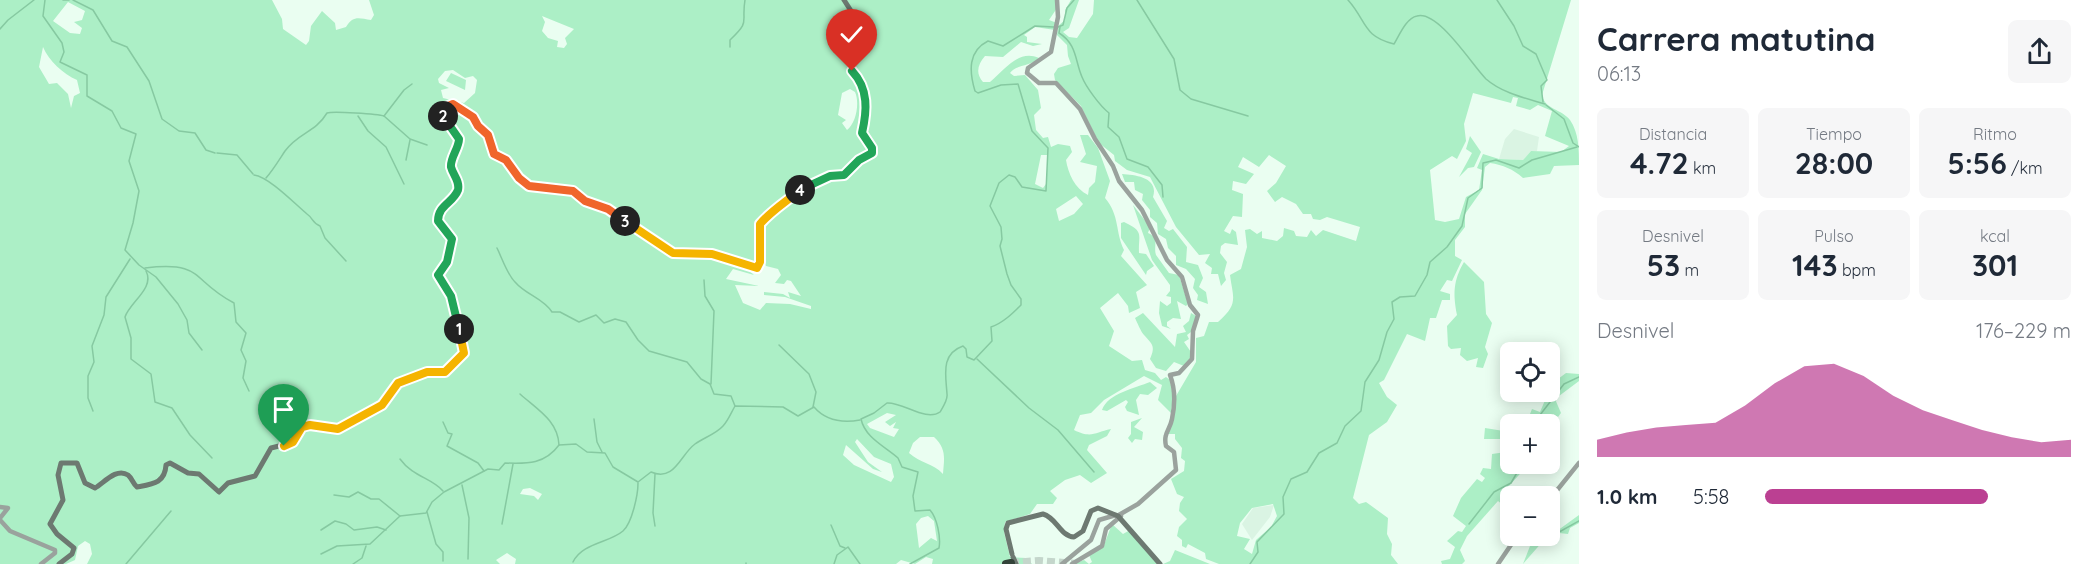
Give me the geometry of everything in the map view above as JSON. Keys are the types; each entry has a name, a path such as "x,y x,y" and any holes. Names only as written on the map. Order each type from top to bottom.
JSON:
{"highway":[{"path":"1006,564 1012,558"}],"main road":[{"path":"59,564 72,554 74,548 57,534 50,524 63,500 58,475 61,463 78,464 85,483 95,488 107,478 123,474 129,476 137,488 159,482 165,476 166,465 170,463 186,472 200,475 214,490 219,492 228,483 255,476 271,448 291,443 302,427 310,425 338,429 382,405 398,383 427,372 440,374 448,370 464,351 451,296 438,275 447,262 452,239 438,221 438,215 447,201 454,196 458,185 451,164 459,139 444,118 457,105 473,117 478,126 489,136 494,154 506,160 519,178 529,186 576,192 585,201 610,210 673,253 712,254 757,268 760,264 762,245 759,227 772,210 784,205 802,189 830,176 844,175 859,160 872,152 862,133 866,94 851,68 863,51 853,14 844,0"},
{"path":"1016,564 1012,558 1006,530 1010,523 1044,514 1053,519 1065,534 1072,537 1083,531 1094,509 1101,508 1119,517 1160,564"}],"street":[{"path":"1057,0 1057,28 1050,54 1029,67 1027,73 1040,83 1056,83 1078,105 1095,139 1113,166 1119,181 1142,210 1169,264 1182,278 1190,305 1198,315 1193,331 1192,359 1179,373 1170,375 1174,393 1173,418 1164,440 1166,446 1174,452 1176,470 1106,529 1102,546 1072,564"},
{"path":"1560,486 1579,463"},
{"path":"0,507 8,508 0,519 10,531 56,550 41,564"},
{"path":"1062,564 1091,540 1099,520 1119,517"},
{"path":"1498,564 1510,546"}],"shaded area":[{"path":"1514,129 1539,137 1537,151 1531,151 1523,160 1499,159 1505,139"},
{"path":"1274,505 1270,517 1252,540 1242,524 1253,508"}],"green space":[{"path":"0,0 272,0 282,19 283,29 306,45 309,41 311,26 322,11 335,23 336,30 346,27 354,19 371,20 374,15 369,0 1055,0 1057,8 1049,20 1057,23 1055,30 1035,27 1024,35 1027,37 1027,42 1042,44 1033,46 1021,42 1003,57 985,56 979,65 978,72 983,82 990,82 1018,58 1031,56 1039,58 1010,73 1014,76 1025,75 1038,90 1041,108 1034,115 1036,130 1043,138 1048,137 1051,147 1058,144 1070,146 1072,152 1066,160 1068,170 1076,185 1088,195 1089,188 1095,182 1097,166 1080,162 1086,154 1080,135 1088,135 1098,148 1110,181 1105,198 1115,217 1124,250 1121,256 1147,285 1136,292 1140,308 1129,313 1128,306 1118,293 1100,308 1114,331 1109,346 1132,361 1142,360 1145,370 1155,373 1161,380 1166,377 1170,380 1173,397 1171,413 1158,400 1162,385 1144,376 1104,400 1091,413 1080,415 1074,430 1080,433 1093,434 1111,429 1107,436 1089,445 1087,450 1107,473 1091,483 1080,475 1065,480 1050,491 1057,498 1053,504 1037,504 1030,514 1005,522 1004,532 1010,557 1026,558 1032,564 932,564 933,559 926,557 915,564 901,560 896,564 515,564 516,559 507,553 496,560 500,564 87,564 92,554 90,544 85,541 78,546 75,560 66,564 0,564","holes":["68,2 85,11 82,20 74,22 82,28 80,34 70,33 53,21","542,16 574,29 565,38 567,44 564,48 557,47 558,41 548,38 542,31 545,22","43,47 57,66 77,80 80,93 74,96 71,108 68,94 57,83 49,84 39,67","453,70 465,78 473,76 477,80 475,93 464,103 443,98 441,90 449,88 439,83 438,79 445,71","850,89 855,92 857,107 853,123 847,130 842,123 846,120 838,115 842,93","1041,155 1048,155 1046,184 1043,188 1035,184","1076,196 1083,204 1074,214 1059,221 1056,209","763,259 766,266 778,269 781,275 775,283 784,284 787,280 791,281 801,296 788,292 790,298 783,294 764,292 764,295 785,297 811,306 811,309 790,304 766,303 760,310 743,303 735,285 759,286 726,279 733,269 754,275 744,266 755,266","887,413 896,415 885,422 890,426 896,422 893,428 899,429 894,437 870,428 867,424","920,437 934,437 943,450 943,474 935,467 909,453 913,443","857,439 874,457 891,464 894,477 891,482 854,465 843,455 846,445 873,469 882,472 868,462 855,442","530,488 542,494 538,500 534,496 520,494 523,489","928,516 934,521 937,541 931,538 919,548 916,524 921,518"]},
{"path":"1071,0 1079,0 1069,28 1063,32 1069,37 1077,38 1093,14 1094,0 1571,0 1542,95 1550,107 1567,116 1573,125 1578,142 1579,165 1554,166 1550,174 1523,178 1499,165 1490,163 1485,167 1482,190 1465,214 1465,227 1455,240 1455,256 1462,260 1452,281 1447,280 1440,291 1450,294 1450,300 1442,300 1436,318 1430,318 1425,341 1407,334 1384,380 1379,383 1387,397 1397,405 1387,422 1369,435 1353,498 1359,504 1366,502 1388,518 1387,534 1392,544 1391,555 1398,564 1219,564 1206,559 1205,553 1188,544 1186,548 1182,546 1182,540 1177,536 1179,527 1187,519 1179,511 1184,497 1177,494 1171,479 1184,471 1185,461 1181,458 1182,448 1175,439 1175,434 1168,434 1176,396 1196,362 1196,338 1204,336 1209,322 1218,322 1232,305 1230,275 1241,269 1247,247 1245,230 1250,229 1257,234 1262,231 1262,238 1277,241 1283,236 1284,228 1294,231 1296,236 1307,237 1311,230 1316,236 1323,230 1356,241 1360,227 1327,217 1320,220 1313,219 1311,214 1303,214 1296,204 1282,197 1275,202 1267,191 1276,183 1286,166 1269,155 1259,167 1243,157 1238,167 1254,174 1246,184 1233,181 1232,190 1243,194 1242,217 1233,216 1224,231 1230,234 1232,229 1236,232 1238,245 1225,243 1221,246 1220,253 1227,262 1224,273 1226,280 1221,286 1218,274 1211,274 1212,268 1205,263 1210,254 1199,255 1176,227 1150,177 1127,170 1115,161 1114,155 1099,143 1081,106 1055,80 1054,74 1058,68 1071,64 1067,45 1057,35 1058,26 1065,20 1065,10","holes":["1473,93 1511,103 1513,97 1518,98 1516,106 1530,110 1538,105 1552,111 1545,136 1569,146 1561,152 1531,151 1523,160 1499,159 1483,154 1477,168 1482,170 1479,190 1466,197 1459,219 1445,222 1435,220 1430,170 1452,156 1457,159 1466,141 1464,124","1273,504 1277,516 1271,527 1256,540 1252,554 1244,549 1250,539 1237,536 1240,523 1252,508"]},
{"path":"451,73 466,80 465,90 446,81"},
{"path":"1470,136 1481,152 1474,167 1468,168 1459,177 1472,153 1466,149"},
{"path":"1122,174 1140,177 1153,186 1153,197 1167,221 1164,228 1169,231 1173,229 1187,247 1186,262 1198,265 1203,278 1199,287 1206,292 1208,304 1197,300 1198,295 1193,288 1195,279 1186,269 1176,265 1176,256 1168,248 1166,239 1158,234 1157,223 1150,217 1150,210 1142,200 1143,194 1135,190 1134,182 1125,182"},
{"path":"1133,205 1150,227 1148,233 1154,237 1156,255 1169,273 1179,275 1188,304 1186,306 1177,301 1181,319 1173,318 1167,322 1167,326 1171,329 1162,326 1159,313 1160,301 1167,306 1171,303 1171,297 1166,296 1170,291 1170,285 1152,260"},
{"path":"1124,222 1138,231 1139,253 1146,254 1154,266 1147,271 1146,275 1121,238 1121,223"},
{"path":"1464,262 1484,282 1486,314 1492,323 1485,347 1488,354 1483,368 1476,367 1478,358 1467,361 1460,355 1461,348 1451,349 1448,346 1447,326 1457,315 1455,288"},
{"path":"1143,313 1175,347 1177,334 1186,332 1183,326 1189,321 1191,313 1196,316 1191,332 1187,335 1189,339 1184,342 1193,355 1184,366 1174,362 1166,371 1156,368 1150,359 1152,346 1135,318"},
{"path":"1566,373 1579,374 1579,381 1560,395 1560,378"},
{"path":"1150,382 1157,388 1148,395 1140,394 1136,400 1139,415 1127,411 1125,407 1128,402 1126,400 1107,411 1102,410 1105,404 1116,395"},
{"path":"1544,402 1556,402 1561,413 1530,414 1532,409 1540,412"},
{"path":"1142,418 1134,427 1143,432 1142,440 1135,439 1132,443 1128,438 1131,434 1131,422"},
{"path":"1485,428 1500,430 1500,439 1484,439"},
{"path":"1500,453 1500,474 1520,474 1509,486 1500,486 1500,503 1498,501 1467,536 1460,550 1465,561 1462,564 1442,564 1441,561 1450,559 1455,547 1447,541 1458,531 1462,532 1466,526 1453,516 1461,498 1477,479 1482,482 1485,478 1480,474 1483,468 1491,469 1492,454"},
{"path":"1579,515 1579,523 1570,528 1568,534 1560,533 1560,529"},
{"path":"1112,524 1123,534 1130,530 1159,564 1089,564 1092,562 1089,555 1104,545"},
{"path":"1530,546 1539,546 1523,564"},
{"path":"1175,550 1210,564 1163,564 1170,561"},
{"path":"1084,560 1089,564 1074,564"}],"waterway":[{"path":"0,29 34,0"},
{"path":"45,0 43,16 62,43 64,52 60,62 87,75 87,96 112,111 121,128 136,134 129,161 139,191 125,250 139,265 156,277 178,304 187,320 189,333 202,350"},
{"path":"63,0 69,0"},
{"path":"73,0 93,10 112,41 127,47 149,81 162,119 179,131 195,133 206,150 215,153"},
{"path":"730,47 730,40 737,34 744,22 745,0"},
{"path":"1058,27 1063,25 1067,8 1074,0"},
{"path":"1137,0 1174,59 1180,90 1191,99 1248,116"},
{"path":"1348,0 1370,32 1394,44 1403,28 1413,17 1425,16 1435,21 1492,84 1545,104"},
{"path":"1497,0 1514,26 1523,46 1536,54 1547,80 1541,86 1543,102"},
{"path":"910,564 939,548 936,523 930,510 915,511 913,496 918,472 902,467 898,458 876,442 867,432 861,419 887,403 928,415 940,412 947,399 946,366 951,354 963,346 967,357 974,360 992,341 991,327 1004,320 1021,305 1021,299 1011,285 1007,274 1000,246 1001,227 990,206 999,183 1009,175 1015,177 1022,187 1046,191 1048,148 1032,131 1018,84 1001,85 978,93 975,91 971,69 977,50 988,41 1003,46 1035,26 1054,27"},
{"path":"1060,27 1059,33 1065,37 1075,53 1084,81 1109,113 1108,127 1119,137 1127,159 1148,167 1162,185 1163,197"},
{"path":"266,178 290,145 317,125 327,113 384,116 404,90 412,84"},
{"path":"1546,105 1564,119 1573,143 1579,147"},
{"path":"358,116 368,131 386,147 404,184"},
{"path":"384,116 410,139 427,145"},
{"path":"406,160 410,140"},
{"path":"1250,564 1258,552 1257,542 1284,514 1283,497 1291,479 1307,472 1319,453 1337,443 1345,426 1361,411 1365,382 1379,360 1387,332 1394,319 1392,302 1400,297 1415,296 1427,275 1430,262 1447,247 1462,226 1468,198 1482,188 1483,163 1496,160 1519,168 1532,160 1577,147"},
{"path":"217,153 237,155 253,174"},
{"path":"254,175 274,185 320,226 325,238 346,261"},
{"path":"497,248 512,279 544,303 552,312 560,312 579,322 596,315 604,323 615,319 626,322 649,351 687,362 701,379 710,384 714,394 731,396 735,406"},
{"path":"93,411 88,398 88,376 94,362 92,346 104,315 106,297 130,259"},
{"path":"145,268 178,267 188,270 234,303 236,322 246,333 241,350 246,361 243,378 249,391"},
{"path":"146,271 148,277 145,289 125,317 131,338 131,359 151,374 155,402 172,408 190,435 212,458"},
{"path":"704,280 705,296 714,311 711,384"},
{"path":"779,345 809,374 816,392 813,407"},
{"path":"977,359 1029,408 1058,430 1094,472"},
{"path":"1541,414 1564,384 1579,377"},
{"path":"520,394 551,423 559,445"},
{"path":"321,554 337,546 370,544 400,516 426,513 432,502 444,492 488,469 499,470 505,463 535,462 548,456 559,445 576,444 587,452 605,453 613,467 638,482 651,472 659,474 672,470 695,444 723,426 735,406 783,407 798,416 814,407 835,420 860,420"},
{"path":"594,419 597,442 602,452"},
{"path":"443,422 448,433 452,434 447,446 478,463 484,471"},
{"path":"400,459 411,470 443,491"},
{"path":"502,524 513,464"},
{"path":"655,474 653,513 655,526"},
{"path":"1469,524 1494,492 1511,483 1516,474"},
{"path":"573,562 589,547 623,531 634,508 638,483"},
{"path":"462,485 469,518 468,559"},
{"path":"334,495 349,497 358,492 371,499 379,499 400,516"},
{"path":"126,564 171,511"},
{"path":"427,512 436,544 443,552 443,561"},
{"path":"321,530 335,521 346,524 354,530 377,527 386,530"},
{"path":"1560,532 1579,521"},
{"path":"831,525 840,546 845,548"},
{"path":"353,564 362,558 366,546"},
{"path":"834,564 837,555 848,547 860,564"}],"tunnel":[{"path":"1011,563 1039,561 1076,564"}],"route":[{"path":"284,446 293,442 302,427 310,425 339,429 377,409 398,383 427,372 438,374 445,372 464,353 451,297 438,275 447,262 452,239 450,233 438,221 438,215 458,189 458,182 451,164 459,139 444,118 443,110 446,106 455,104 463,112 473,117 477,125 490,138 494,154 506,160 519,178 529,186 576,192 583,200 610,210 673,253 712,254 757,268 760,264 762,245 759,227 772,210 784,205 802,189 830,176 844,175 859,160 872,153 873,150 862,133 866,94 852,71"}]}
